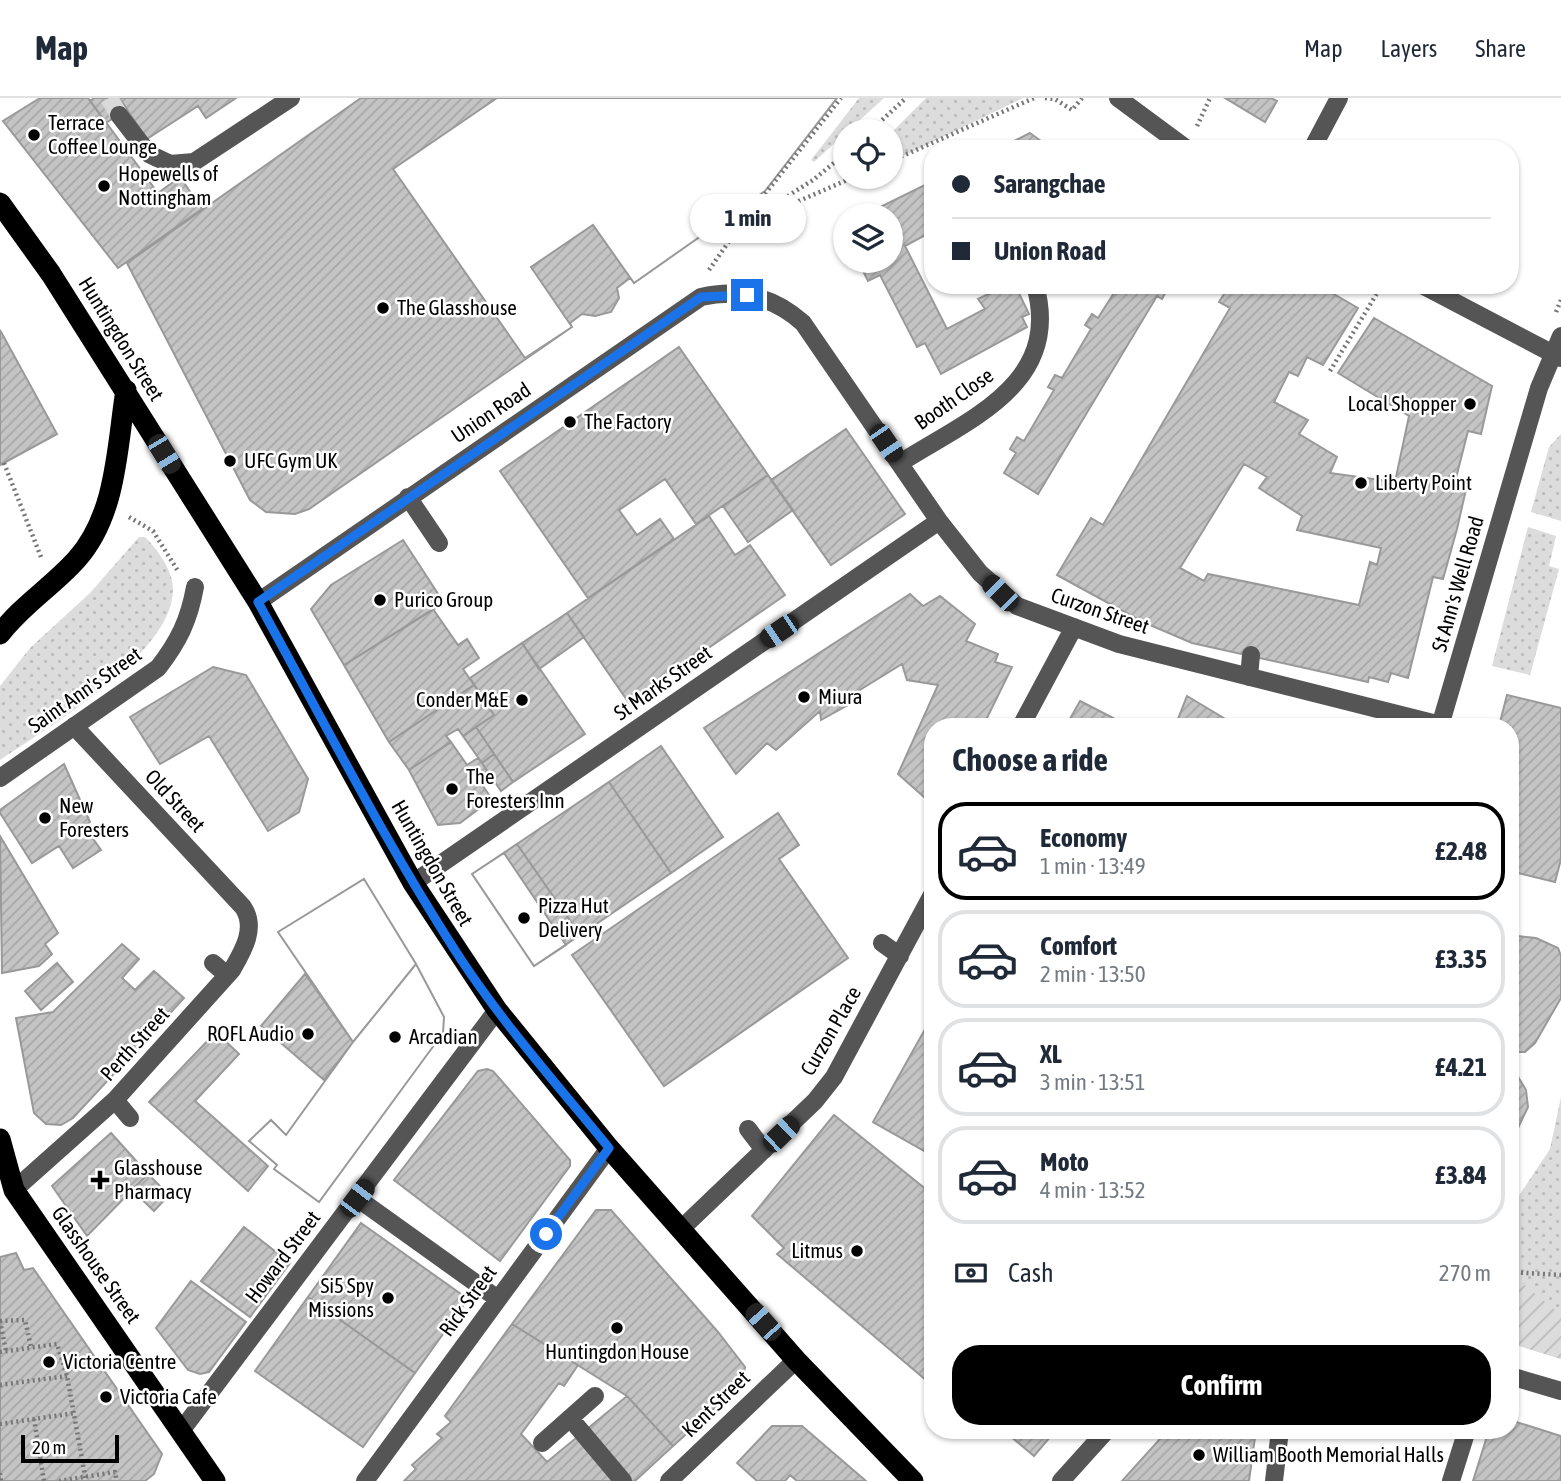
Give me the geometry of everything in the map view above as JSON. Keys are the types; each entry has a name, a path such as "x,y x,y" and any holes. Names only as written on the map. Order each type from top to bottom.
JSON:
{"highway":[{"name":"Huntingdon Street","path":"0,203 51,274 126,390 216,540 258,602 413,883 497,1010 609,1148 796,1360 913,1481"},
{"path":"0,634 79,557 107,505 126,390"},
{"name":"Glasshouse Street","path":"0,1139 14,1190 215,1481"}],"street":[{"path":"119,115 149,154 170,164 194,162 291,98"},
{"path":"1118,98 1175,140"},
{"path":"1318,140 1339,98"},
{"path":"1323,132 1328,140"},
{"name":"Curzon Street","path":"701,297 730,294 760,297 786,308 803,323 939,521 979,573 1017,606 1119,644 1412,718"},
{"name":"Booth Close","path":"900,463 994,403 1031,365 1039,346 1041,321 1036,294"},
{"path":"1439,294 1557,356"},
{"name":"Union Road","path":"258,602 701,297"},
{"name":"St Ann's Well Road","path":"1442,718 1520,450 1557,356 1561,336"},
{"path":"408,497 439,543"},
{"name":"St Marks Street","path":"413,883 939,521"},
{"name":"Saint Ann's Street","path":"0,778 158,668 177,643 190,618 195,587"},
{"path":"1025,718 1074,627"},
{"path":"1249,677 1251,655"},
{"name":"Old Street","path":"74,726 243,907"},
{"name":"Perth Street","path":"14,1190 115,1100 227,975 245,949 249,915 243,907"},
{"name":"Curzon Place","path":"681,1229 815,1101 834,1077 924,911"},
{"path":"882,943 900,956"},
{"path":"213,963 227,975"},
{"name":"Howard Street","path":"181,1431 497,1010"},
{"path":"115,1100 130,1118"},
{"path":"748,1129 764,1150"},
{"name":"Rick Street","path":"365,1481 609,1148"},
{"path":"357,1198 498,1298"},
{"name":"Kent Street","path":"668,1481 796,1360"},
{"path":"1519,1379 1561,1391"},
{"path":"542,1443 595,1396"},
{"path":"570,1418 623,1481"},
{"path":"1061,1481 1099,1439"},
{"path":"1274,1481 1279,1439"},
{"path":"1451,1481 1464,1439"}],"path":[{"path":"701,297 709,270 739,227 841,98"},
{"path":"883,119 906,98"},
{"path":"939,140 1034,98"},
{"path":"1045,98 1055,99 1072,110 1082,98"},
{"path":"903,156 924,146"},
{"path":"739,227 813,180 833,164"},
{"path":"739,227 833,186"},
{"path":"1330,371 1377,294"},
{"path":"4,463 51,584"},
{"path":"107,505 153,531 180,574"},
{"path":"1519,1273 1561,1275"},
{"path":"31,1348 25,1320 0,1321 3,1352 31,1348 57,1344 75,1413 86,1479"},
{"path":"0,1385 67,1376"},
{"path":"0,1424 75,1413"},
{"path":"34,1419 44,1481"},
{"path":"0,1472 1,1481"},
{"path":"59,1481 86,1479 115,1472 117,1481"}],"shaded area":[{"path":"859,98 884,98 861,119 843,119"},
{"path":"926,98 1023,98 936,140 924,140 924,146 903,156 903,121"},
{"path":"833,132 833,145 814,162 811,160"},
{"path":"1561,434 1561,521 1531,512 1549,447"},
{"path":"1528,527 1556,536 1549,566 1559,569 1530,675 1492,666"},
{"path":"139,537 145,537 153,546 171,577 171,603 159,630 138,656 110,682 49,728 0,760 0,686 30,648 90,593"},
{"path":"1561,1097 1561,1359 1519,1346 1519,1196 1550,1149"},
{"path":"1519,1280 1561,1315 1561,1359 1519,1346"}],"building":[{"name":"Hopewells of Nottingham","path":"40,98 88,98 158,193 180,177 202,209 118,268 3,121"},
{"path":"94,98 119,98 127,109 106,123 90,101"},
{"path":"119,98 236,98 206,118 198,106 147,139"},
{"name":"The Glasshouse","path":"361,98 837,98 765,191 634,283 630,278 617,288 619,298 611,312 595,316 582,314 570,323 572,327 309,509 295,514 266,512 250,500 127,263"},
{"path":"497,98 837,98 765,191 634,283 593,225 531,267 572,327 525,358 393,169"},
{"path":"1225,98 1271,98 1277,101 1265,122"},
{"path":"1030,133 1040,140 1016,140"},
{"path":"924,185 924,236 905,246 924,284 924,294 929,294 947,329 985,309 978,299 988,294 1019,294 1029,314 1022,317 1027,327 941,374 925,343 917,347 880,275 868,281 864,273 903,273 903,203 888,203"},
{"path":"1113,294 1165,294 1162,299 1157,296 1038,494 1004,473 1016,453 1010,449 1017,437 1024,441 1054,390 1048,387 1055,375 1062,378 1091,329 1085,325 1092,314 1098,318"},
{"name":"Liberty Point","path":"1224,294 1334,294 1358,308 1323,365 1307,357 1298,376 1289,372 1274,402 1308,420 1299,434 1337,457 1330,473 1395,482 1409,416 1338,373 1374,318 1492,386 1481,434 1468,431 1455,482 1467,485 1457,529 1443,579 1433,577 1408,678 1391,673 1388,682 1369,677 1368,682 1192,643 1143,622 1057,575 1091,518 1103,525 1230,308 1219,302","holes":["1244,464 1267,477 1259,488 1302,516 1297,530 1381,548 1377,565 1370,562 1359,605 1208,574 1204,581 1180,568"]},
{"path":"0,330 57,434 0,465"},
{"path":"679,347 768,475 696,524 665,479 619,510 637,535 660,519 674,539 588,598 500,471"},
{"path":"846,429 905,514 831,565 771,480"},
{"path":"768,475 793,510 748,542 723,506"},
{"path":"709,516 735,555 750,545 785,595 629,703 567,613"},
{"name":"Purico Group","path":"403,540 444,603 344,665 311,609 331,585"},
{"name":"Miura","path":"910,594 923,606 940,596 975,624 966,641 998,654 995,662 1012,667 987,718 924,718 924,797 898,774 938,685 907,680 902,664 855,693 857,700 821,720 820,711 776,750 767,743 736,774 704,728"},
{"path":"433,609 458,645 467,639 479,658 463,669 474,685 389,742 344,665"},
{"path":"567,613 584,637 539,669 522,643"},
{"name":"Conder M&E","path":"522,643 585,734 513,782 476,727 494,715 470,678"},
{"path":"213,667 246,675 308,779 299,812 268,831 209,736 160,764 130,717"},
{"path":"474,685 494,715 463,736 458,729 446,736 451,742 409,770 389,742"},
{"path":"1507,695 1561,708 1561,859 1555,882 1519,873 1519,718 1501,718"},
{"path":"1187,696 1224,718 1178,718"},
{"path":"1080,701 1113,718 1070,718"},
{"path":"476,727 494,754 482,763 463,736"},
{"name":"The Foresters Inn","path":"451,742 467,765 478,758 482,763 487,771 478,779 492,799 460,823 438,825 409,770"},
{"path":"661,746 723,837 671,873 609,782"},
{"path":"494,754 513,782 501,791 482,763"},
{"name":"New Foresters","path":"64,764 90,822 84,826 101,850 73,868 59,846 32,863 0,813 0,810"},
{"path":"609,782 671,873 580,935 517,844"},
{"path":"778,813 799,845 779,859 848,958 664,1086 572,955"},
{"path":"0,836 58,933 45,944 52,954 39,966 2,973"},
{"name":"Pizza Hut Delivery","path":"517,844 580,935 534,966 472,874"},
{"name":"Pizza Hut Delivery","path":"504,853 566,945 534,966 472,874"},
{"name":"Arcadian","path":"364,879 416,964 444,1017 443,1033 319,1202 274,1169 277,1165 249,1141 271,1120 286,1135 353,1042 278,932"},
{"path":"364,879 416,964 353,1042 278,932"},
{"path":"1519,936 1536,938 1558,948 1561,956 1561,998 1535,1043 1525,1052 1519,1052"},
{"path":"122,944 139,959 122,978 135,990 154,971 184,998 73,1118 61,1125 46,1124 34,1113 16,1018 53,1012"},
{"path":"57,963 73,982 41,1010 25,991"},
{"path":"416,964 444,1017 443,1033 319,1202 274,1169 277,1165 249,1141 271,1120 286,1135 353,1042"},
{"name":"ROFL Audio","path":"305,974 353,1042 324,1080 261,1026"},
{"path":"924,1031 924,1151 873,1122"},
{"path":"216,1032 239,1054 195,1101 268,1166 248,1191 149,1102"},
{"path":"478,1071 493,1071 570,1160 570,1166 500,1261 394,1180"},
{"path":"1519,1078 1526,1090 1528,1107 1519,1126"},
{"name":"Litmus","path":"834,1115 924,1188 924,1378 777,1254 784,1248 752,1216"},
{"name":"Glasshouse Pharmacy","path":"111,1133 148,1174 87,1236 52,1186"},
{"path":"148,1174 169,1195 154,1211 132,1190"},
{"name":"Huntingdon House","path":"596,1210 611,1210 718,1332 745,1367 742,1383 673,1446 627,1396 512,1324"},
{"name":"Si5 Spy Missions","path":"361,1223 468,1299 415,1373 308,1297"},
{"path":"244,1227 290,1263 250,1317 201,1281"},
{"name":"Victoria Centre","path":"16,1253 24,1270 33,1268 162,1454 154,1474 145,1481 0,1481 0,1257"},
{"path":"191,1281 246,1322 209,1372 200,1374 188,1370 156,1328"},
{"path":"308,1297 415,1373 363,1447 255,1371"},
{"path":"512,1324 578,1365 564,1386 559,1383 521,1434 547,1462 627,1396 673,1446 635,1481 404,1481 416,1469 412,1465 442,1438 437,1434 451,1422 445,1416"},
{"path":"1519,1423 1561,1436 1561,1481 1473,1481 1486,1439 1519,1439"},
{"path":"772,1426 802,1426 866,1481 797,1481 790,1475 785,1481 757,1481 737,1463"},
{"path":"1014,1439 1048,1439 1034,1456"},
{"name":"William Booth Memorial Halls","path":"1160,1439 1255,1439 1249,1481 1122,1481"}],"tunnel":[{"path":"109,98 119,115"}],"place":[{"name":"Terrace Coffee Lounge","path":"34,135"},
{"name":"Hopewells of Nottingham","path":"104,186"},
{"name":"The Glasshouse","path":"383,308"},
{"name":"Local Shopper","path":"1470,404"},
{"name":"The Factory","path":"570,422"},
{"name":"UFC Gym UK","path":"230,461"},
{"name":"Liberty Point","path":"1361,483"},
{"name":"Purico Group","path":"380,600"},
{"name":"Miura","path":"804,697"},
{"name":"Conder M&E","path":"522,700"},
{"name":"The Foresters Inn","path":"452,789"},
{"name":"New Foresters","path":"45,818"},
{"name":"Pizza Hut Delivery","path":"524,918"},
{"name":"ROFL Audio","path":"308,1034"},
{"name":"Arcadian","path":"395,1037"},
{"name":"Glasshouse Pharmacy","path":"100,1180"},
{"name":"Litmus","path":"857,1251"},
{"name":"Si5 Spy Missions","path":"388,1298"},
{"name":"Huntingdon House","path":"617,1328"},
{"name":"Victoria Centre","path":"49,1362"},
{"name":"Victoria Cafe","path":"106,1397"},
{"name":"William Booth Memorial Halls","path":"1199,1455"}],"route":[{"path":"546,1234 609,1148 497,1010 463,962 413,883 258,602 701,297 747,295"}]}
